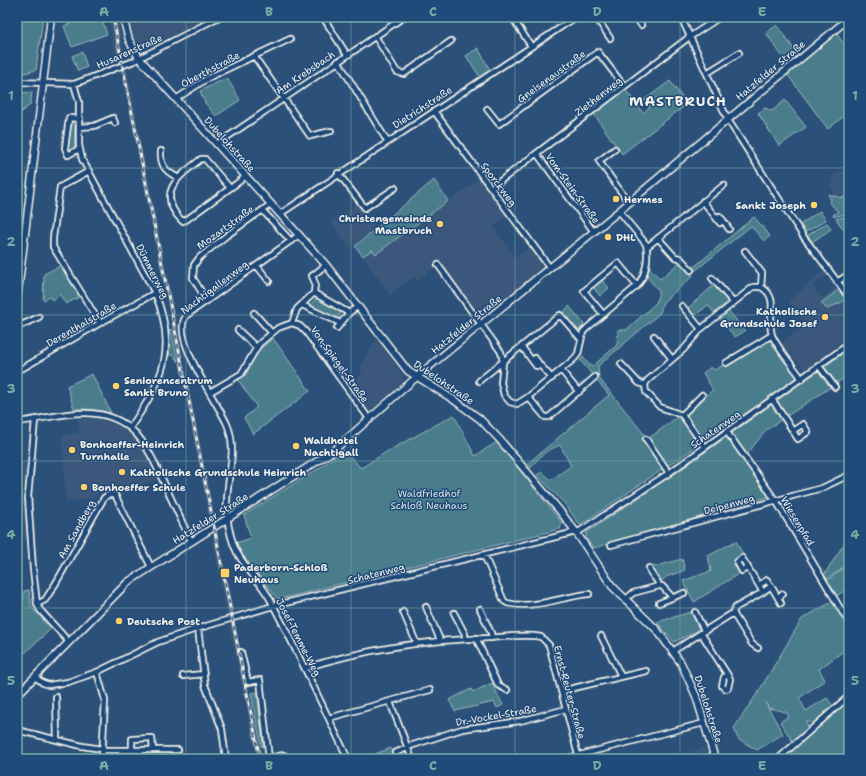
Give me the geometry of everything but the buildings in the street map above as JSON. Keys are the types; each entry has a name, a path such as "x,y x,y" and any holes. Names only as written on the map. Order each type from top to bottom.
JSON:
{"main road":[{"path":"17,300 51,17"},
{"name":"Dubelohstraße","path":"123,17 129,40 139,58 272,204 326,266 406,368 417,377 471,412 492,430 576,532 602,574 625,600 657,630 673,650 686,671 715,759"},
{"name":"Hatzfelder Straße","path":"17,695 128,582 151,566 228,520 318,462 370,420 417,377 629,203 849,18"}],"street":[{"name":"Husarenstraße","path":"17,82 74,84 139,58 219,17"},
{"path":"323,17 347,55"},
{"name":"Am Krebsbach","path":"217,144 404,17"},
{"path":"512,17 531,46"},
{"name":"Dietrichstraße","path":"280,214 338,173 576,17"},
{"path":"596,17 610,38"},
{"path":"636,17 641,25"},
{"path":"681,17 728,120 803,236 849,297"},
{"name":"Ziethenweg","path":"491,188 624,86 716,18"},
{"path":"375,36 397,72 404,74 451,41"},
{"name":"Oberthstraße","path":"176,99 204,80 290,39"},
{"name":"Gneisenaustraße","path":"487,108 500,126 598,52 624,86"},
{"path":"707,73 739,53"},
{"name":"Oberthstraße","path":"254,56 310,136 331,131"},
{"path":"338,61 388,141"},
{"name":"Dümmerweg","path":"74,84 79,102 79,149 89,171 155,293 165,322 167,342 166,355 152,391 130,428"},
{"name":"Sporckweg","path":"434,111 550,268"},
{"path":"79,149 68,155 65,148 69,118 80,118"},
{"path":"79,127 94,126 113,118 115,123"},
{"path":"593,165 615,150"},
{"path":"161,151 160,161 163,166 169,173 177,177"},
{"name":"Vom-Stein-Straße","path":"537,154 594,232"},
{"path":"230,188 205,159 201,160 177,177 172,187 170,199 171,207 182,221 186,220 230,188 245,176"},
{"path":"599,161 629,203"},
{"path":"89,171 60,186 52,242 56,254 65,263 100,322"},
{"path":"338,173 365,208 395,188"},
{"path":"647,248 724,185"},
{"path":"703,201 716,218 719,216 729,229"},
{"name":"Mozartstraße","path":"207,301 193,278 194,265 200,257 226,236 272,204"},
{"name":"Mozartstraße","path":"264,211 291,241"},
{"path":"438,265 501,352 503,362 501,383 506,398 510,402 517,404 552,378 578,354 581,339 587,328 637,286 644,276 647,248 645,241 619,211"},
{"name":"Nachtigallenweg","path":"182,323 188,315 298,235"},
{"path":"658,238 691,270"},
{"path":"745,252 762,273 761,287"},
{"path":"603,314 584,291 618,263 637,286"},
{"name":"Nachtigallenweg","path":"257,266 269,281"},
{"path":"210,392 241,374 256,347 284,325 292,324 297,309 314,293 315,283 312,276 326,266"},
{"path":"837,282 849,274"},
{"path":"712,278 733,302"},
{"path":"705,447 682,415 660,407 646,392 645,385 647,381 684,349 701,329 733,302 753,288 761,287 766,291 771,301 772,335 802,378"},
{"name":"Derenthalstraße","path":"17,369 23,368 100,322 155,293"},
{"path":"314,293 349,313"},
{"name":"Von-Spiegel-Straße","path":"302,305 340,323"},
{"name":"Von-Spiegel-Straße","path":"337,328 349,313 358,306"},
{"path":"682,306 701,329"},
{"path":"254,313 272,333"},
{"path":"479,381 522,348 560,315 581,339"},
{"path":"17,327 39,317"},
{"name":"Josef-Temme-Weg","path":"182,323 186,348 227,424 231,444 232,465 227,501 228,520 238,555 265,592 273,606 305,668 348,759"},
{"name":"Von-Spiegel-Straße","path":"292,324 300,326 306,332 370,420"},
{"path":"238,330 256,347"},
{"path":"726,362 772,335"},
{"path":"654,336 672,359"},
{"name":"Schatenweg","path":"35,677 43,683 54,685 78,680 158,642 273,606 582,530 669,473 849,344"},
{"path":"522,348 536,366 540,365 552,378"},
{"path":"621,364 639,383 645,385"},
{"path":"819,366 835,388"},
{"path":"561,370 579,392"},
{"path":"528,397 544,417 549,417 596,377"},
{"path":"682,415 702,395"},
{"path":"772,399 793,431"},
{"path":"17,422 61,415 93,413 110,417 130,428 148,447 191,541"},
{"path":"35,420 28,497 37,604 40,610 69,642"},
{"name":"Wiesenpfad","path":"726,432 776,501 849,623"},
{"path":"646,439 669,473"},
{"name":"Deipenweg","path":"611,545 822,488 849,475"},
{"name":"Am Sandberg","path":"37,604 45,600 104,498 108,495 115,495 151,566"},
{"path":"484,555 504,601 507,603 541,603 582,593 589,594"},
{"path":"748,567 763,592"},
{"path":"649,568 650,574 659,586 662,586 672,597"},
{"path":"759,585 767,580 781,603"},
{"path":"625,600 633,593 659,586"},
{"path":"673,650 733,613 735,608 771,586"},
{"path":"659,603 684,593"},
{"path":"778,598 783,594"},
{"path":"426,607 440,640"},
{"path":"480,608 492,638"},
{"path":"403,612 416,642"},
{"path":"695,612 703,632 727,674"},
{"path":"454,613 465,634 465,639"},
{"path":"733,613 752,644 758,648"},
{"path":"198,629 207,693 222,728 226,759"},
{"name":"Ernst-Reuter-Straße","path":"305,668 335,658 416,642 536,636 546,640 549,645 578,755"},
{"path":"601,636 621,676"},
{"path":"476,638 498,685 507,690"},
{"path":"242,652 248,682 260,680 269,758 284,755 289,759"},
{"path":"561,691 646,670"},
{"path":"97,672 105,700 102,759"},
{"path":"183,676 204,674"},
{"path":"329,718 430,690"},
{"path":"778,759 849,696"},
{"path":"56,697 57,739"},
{"path":"390,702 412,759"},
{"name":"Dr.-Vockel-Straße","path":"396,753 462,729 520,721 566,709"},
{"path":"564,759 704,723"},
{"path":"17,730 82,746 102,749 178,750"},
{"path":"132,750 132,739 152,738 153,750"}],"shaded area":[{"path":"108,17 117,17 125,57 116,61"},
{"path":"128,17 195,17 196,23 147,48 142,49 138,47 134,39"},
{"path":"127,69 215,521 210,524 122,71"},
{"path":"849,166 849,196 847,193 840,197 836,195 829,185 834,182 831,178"},
{"path":"480,179 508,216 493,227 516,258 530,247 543,263 544,268 476,323 436,266 417,281 414,277 390,295 363,256 372,250 376,254"},
{"path":"358,203 375,227 349,249 331,222"},
{"name":"Katholische Grundschule Josef","path":"823,271 826,275 813,286 822,298 836,287 849,303 849,339 805,370 781,344 805,324 789,301"},
{"path":"377,338 403,375 403,381 370,412 350,386 357,380 363,368 360,366"},
{"path":"78,417 96,418 122,427 139,440 158,478 119,496 115,490 99,492 94,498 66,502 62,436 80,432"},
{"path":"28,460 25,479 28,539 17,538 17,461"},
{"path":"217,532 235,614 227,616 212,535"},
{"path":"234,623 263,759 258,759 253,740 229,624"},
{"path":"706,747 710,759 678,759 677,756"}],"green space":[{"path":"17,17 43,17 36,70 17,75"},
{"path":"89,17 101,17 107,34 72,47 64,26"},
{"path":"777,25 798,55 787,63 766,33"},
{"path":"836,33 849,51 849,112 828,129 787,74"},
{"path":"478,48 490,70 480,77 466,56"},
{"path":"82,52 87,67 78,71 72,56"},
{"path":"227,78 240,100 216,116 205,103 200,91"},
{"path":"670,81 687,104 622,154 593,113 625,89 643,113 650,107 644,100"},
{"path":"32,92 30,105 17,116 17,93"},
{"path":"785,100 806,127 779,146 758,113 765,108 772,111"},
{"path":"71,120 75,122 74,148 71,151 67,148"},
{"path":"434,180 448,201 376,254 372,250 363,256 355,246"},
{"path":"828,194 841,198 847,196 849,199 849,213 834,217 833,215 838,212 830,203 831,200"},
{"path":"820,211 826,220 806,232 801,224"},
{"path":"849,216 849,237 836,219"},
{"path":"754,217 770,236 764,241 751,226 691,274 693,276 663,302 660,313 598,366 599,378 648,439 713,390 703,373 711,367 714,370 770,339 798,378 580,525 564,503 537,475 542,472 551,480 571,466 560,445 543,454 531,468 527,464 609,395 580,360 583,357 590,366 593,366 617,345 618,330 626,330 656,303 659,291 647,277 648,266 660,279 681,261 689,271"},
{"path":"827,223 831,229 812,242 808,235"},
{"path":"62,265 81,296 66,304 60,295 52,300 50,297 43,300 44,274"},
{"path":"602,280 609,288 600,296 593,287"},
{"path":"714,285 716,285 727,299 726,303 714,313 708,305 693,317 688,308"},
{"path":"838,290 846,300 827,309 821,303"},
{"path":"317,298 341,311 337,320 309,306"},
{"path":"569,306 584,324 578,331 563,313"},
{"path":"728,310 745,331 735,337 719,318"},
{"path":"171,329 178,362 173,355 169,355 169,330"},
{"path":"273,338 310,391 253,434 244,418 257,407 238,380 246,374 258,351"},
{"path":"849,349 849,375 766,430 744,458 771,496 594,548 586,539 586,533 673,475"},
{"path":"92,374 111,413 89,409 74,409 67,386"},
{"name":"Waldfriedhof Schloß Neuhaus","path":"454,415 475,456 497,442 562,523 560,529 280,599 277,598 241,553 236,543 251,538 244,515 321,467 344,450 361,468 388,451"},
{"path":"849,536 849,563 826,580 824,575"},
{"path":"736,541 743,555 734,561 740,573 694,602 683,581 711,571 708,556"},
{"path":"682,559 685,570 666,577 661,582 651,572 650,568"},
{"path":"849,564 849,588 836,596 827,581"},
{"path":"29,590 31,605 35,612 38,610 46,624 48,623 52,628 17,660 19,616 21,616 24,591"},
{"path":"833,601 849,626 849,647 819,669 825,680 799,698 806,711 827,698 833,706 812,724 807,721 805,722 810,728 793,742 780,722 789,716 786,712 769,708 765,702 783,734 757,750 738,739 734,728 759,691 802,619"},
{"path":"691,612 699,630 674,642 657,622"},
{"path":"492,683 503,705 497,708 494,702 455,711 449,700 471,689 473,692"},
{"path":"257,692 263,747 261,746 251,693"},
{"path":"849,699 849,759 782,759"},
{"path":"391,748 395,758 377,759 375,754"}],"waterway":[{"path":"17,115 25,109"}],"railway":[{"path":"113,17 260,759"}],"place":[{"name":"Hermes","path":"616,199"},
{"name":"Sankt Joseph","path":"814,205"},
{"name":"Christengemeinde Mastbruch","path":"440,224"},
{"name":"DHL","path":"608,237"},
{"name":"Katholische Grundschule Josef","path":"825,317"},
{"name":"Seniorencentrum Sankt Bruno","path":"116,386"},
{"name":"Waldhotel Nachtigall","path":"296,446"},
{"name":"Bonhoeffer-Heinrich Turnhalle","path":"72,450"},
{"name":"Katholische Grundschule Heinrich","path":"122,472"},
{"name":"Bonhoeffer Schule","path":"84,487"},
{"name":"Paderborn-Schloß Neuhaus","path":"225,573"},
{"name":"Deutsche Post","path":"119,621"}],"district":[{"name":"MASTBRUCH","path":"678,101"}]}
